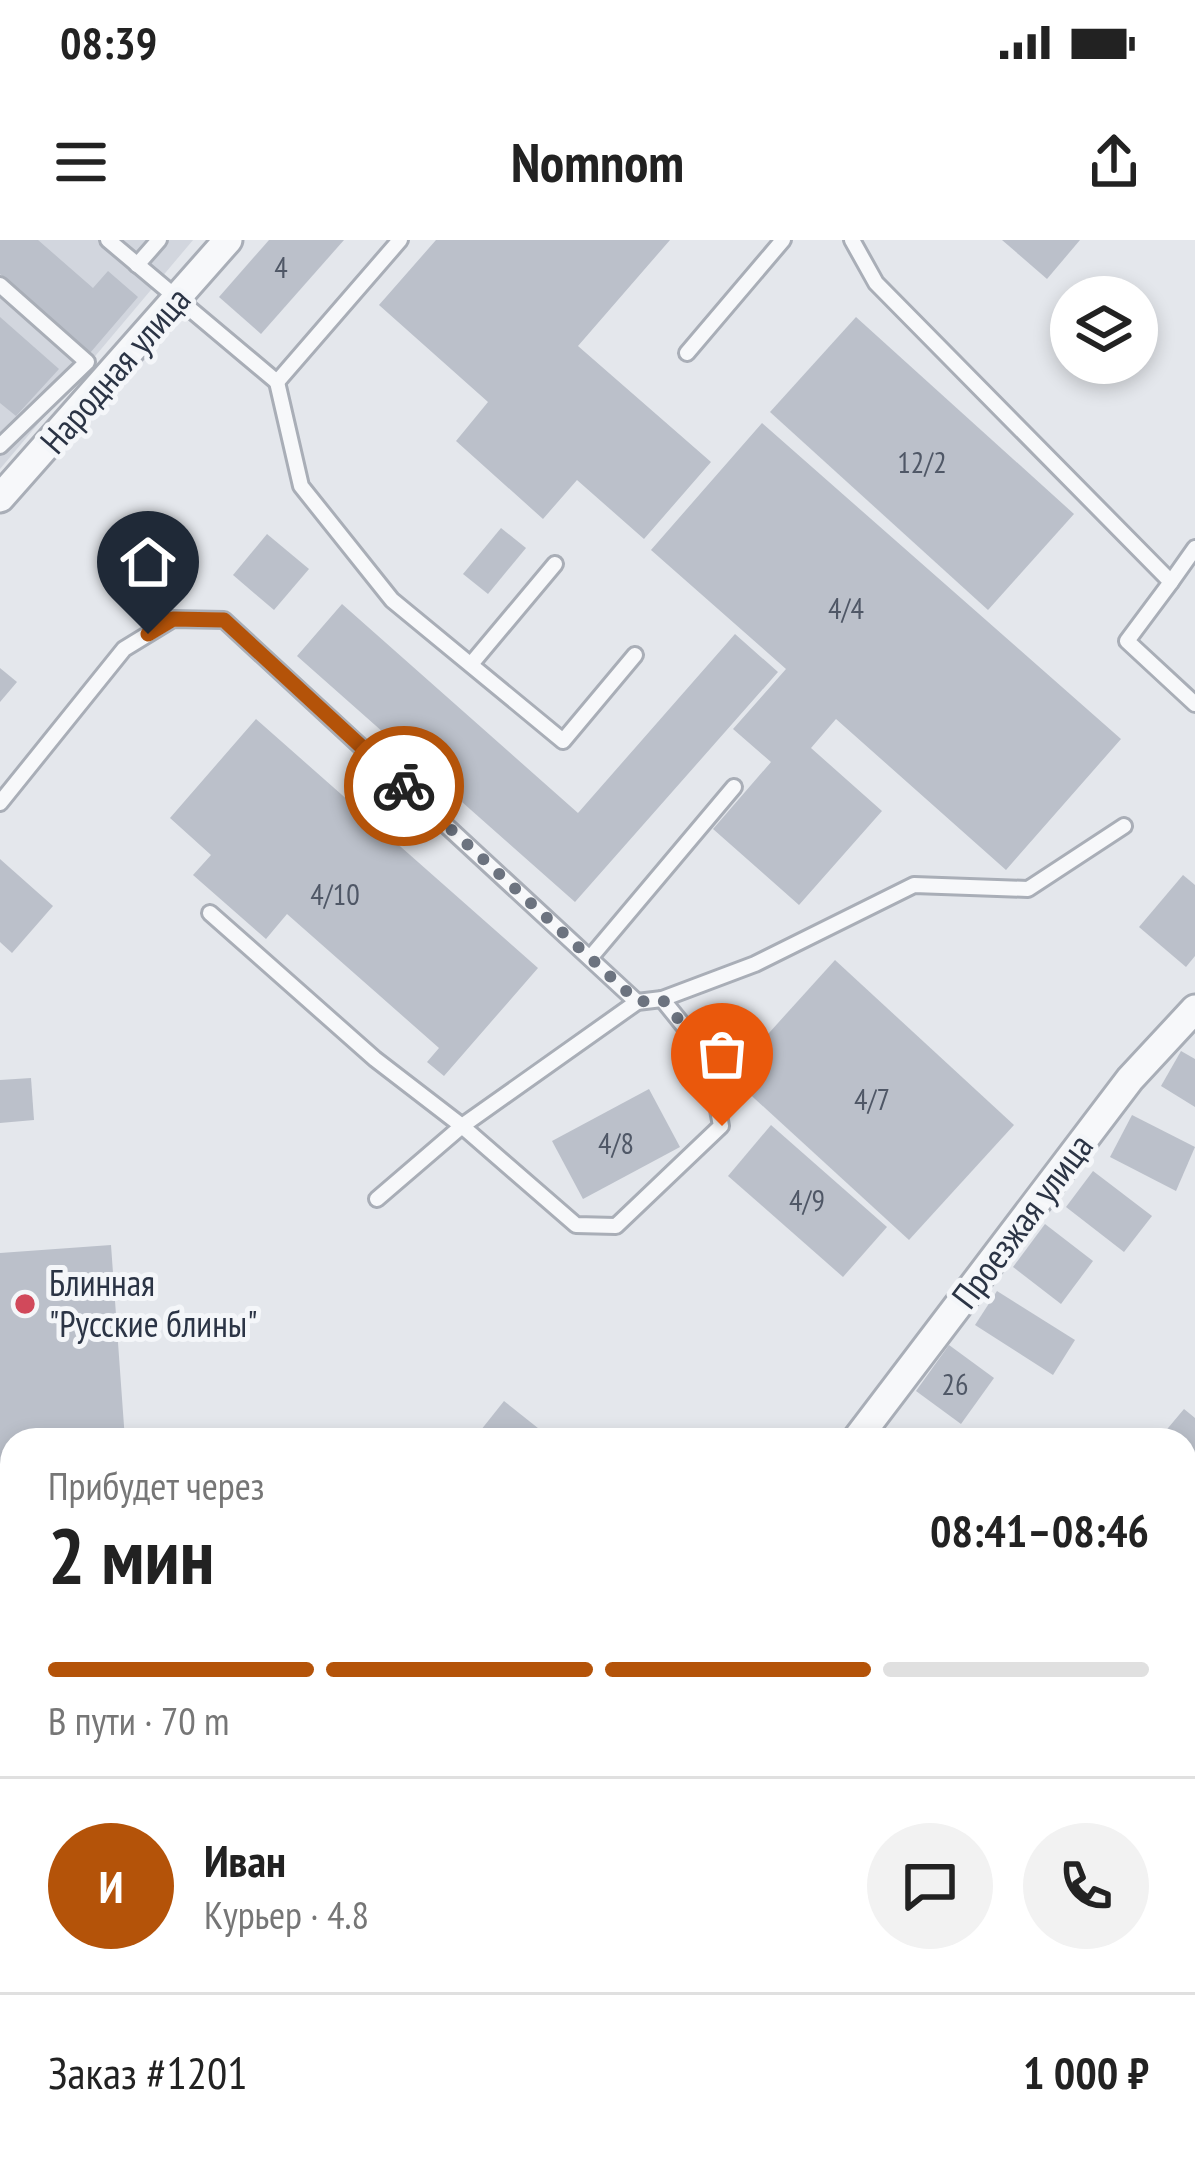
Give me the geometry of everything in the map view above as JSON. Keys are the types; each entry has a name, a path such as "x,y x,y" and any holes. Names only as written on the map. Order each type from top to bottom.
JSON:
{"street":[{"name":"Народная улица","path":"0,498 228,240"},
{"name":"Проезжая улица","path":"865,1428 1130,1079 1195,1009"}],"lane":[{"path":"107,240 277,382 301,486 392,600 563,741 634,655"},
{"path":"137,265 159,240"},
{"path":"277,382 400,240"},
{"path":"687,353 784,240"},
{"path":"852,240 876,283 1171,582"},
{"path":"0,285 87,362 2,442 32,466"},
{"path":"1195,548 1127,641 1195,704"},
{"path":"472,663 555,564"},
{"path":"0,802 124,649 173,619 224,620 638,1002"},
{"path":"590,958 734,788"},
{"path":"377,1199 463,1126 638,1002 662,999 755,964 914,885 1028,889 1124,826"},
{"path":"210,913 375,1059 463,1126 575,1225 616,1226 722,1126 708,1056 662,999"}],"shaded area":[{"path":"0,240 193,240 0,469"}],"building":[{"path":"0,240 38,240 93,288 108,271 138,297 90,353 0,274"},
{"path":"269,240 344,240 261,334 219,297"},
{"path":"436,240 670,240 578,346 711,462 644,539 577,480 543,519 456,441 488,402 379,305"},
{"path":"1002,240 1080,240 1047,279"},
{"path":"0,317 59,369 16,416 0,403"},
{"path":"856,317 1074,514 988,610 770,412"},
{"path":"762,423 1121,739 1006,870 836,719 811,748 882,811 799,905 713,829 771,762 733,729 786,669 651,550"},
{"path":"501,528 526,548 488,594 463,574"},
{"path":"267,534 309,569 274,610 233,575"},
{"path":"342,604 578,813 735,634 778,672 575,902 297,656"},
{"path":"0,668 17,682 0,702"},
{"path":"256,719 538,968 444,1076 427,1062 439,1048 287,914 266,939 193,875 211,855 170,818"},
{"path":"0,859 53,906 12,953 0,942"},
{"path":"1183,875 1195,885 1195,956 1186,967 1139,927"},
{"path":"835,960 1014,1125 909,1240 730,1076"},
{"path":"1181,1051 1195,1059 1195,1107 1161,1086"},
{"path":"31,1078 34,1120 0,1123 0,1080"},
{"path":"649,1089 680,1147 583,1199 552,1141"},
{"path":"1132,1115 1195,1147 1176,1191 1110,1157"},
{"path":"771,1125 887,1227 843,1277 728,1176"},
{"path":"1093,1171 1152,1216 1124,1252 1066,1207"},
{"path":"1045,1224 1093,1261 1061,1304 1013,1267"},
{"path":"111,1245 124,1428 0,1428 0,1253"},
{"path":"997,1291 1075,1340 1053,1375 975,1325"},
{"path":"949,1345 994,1378 961,1424 916,1391"},
{"path":"504,1401 538,1428 483,1428"},
{"path":"1184,1409 1195,1418 1195,1428 1168,1428"}],"way so far":[{"path":"404,786 638,1002 662,999 708,1056 722,1126"}],"place":[{"name":"Блинная \"Русские блины\"","path":"25,1304"}],"route":[{"path":"148,634 173,619 224,620 404,786"}]}
